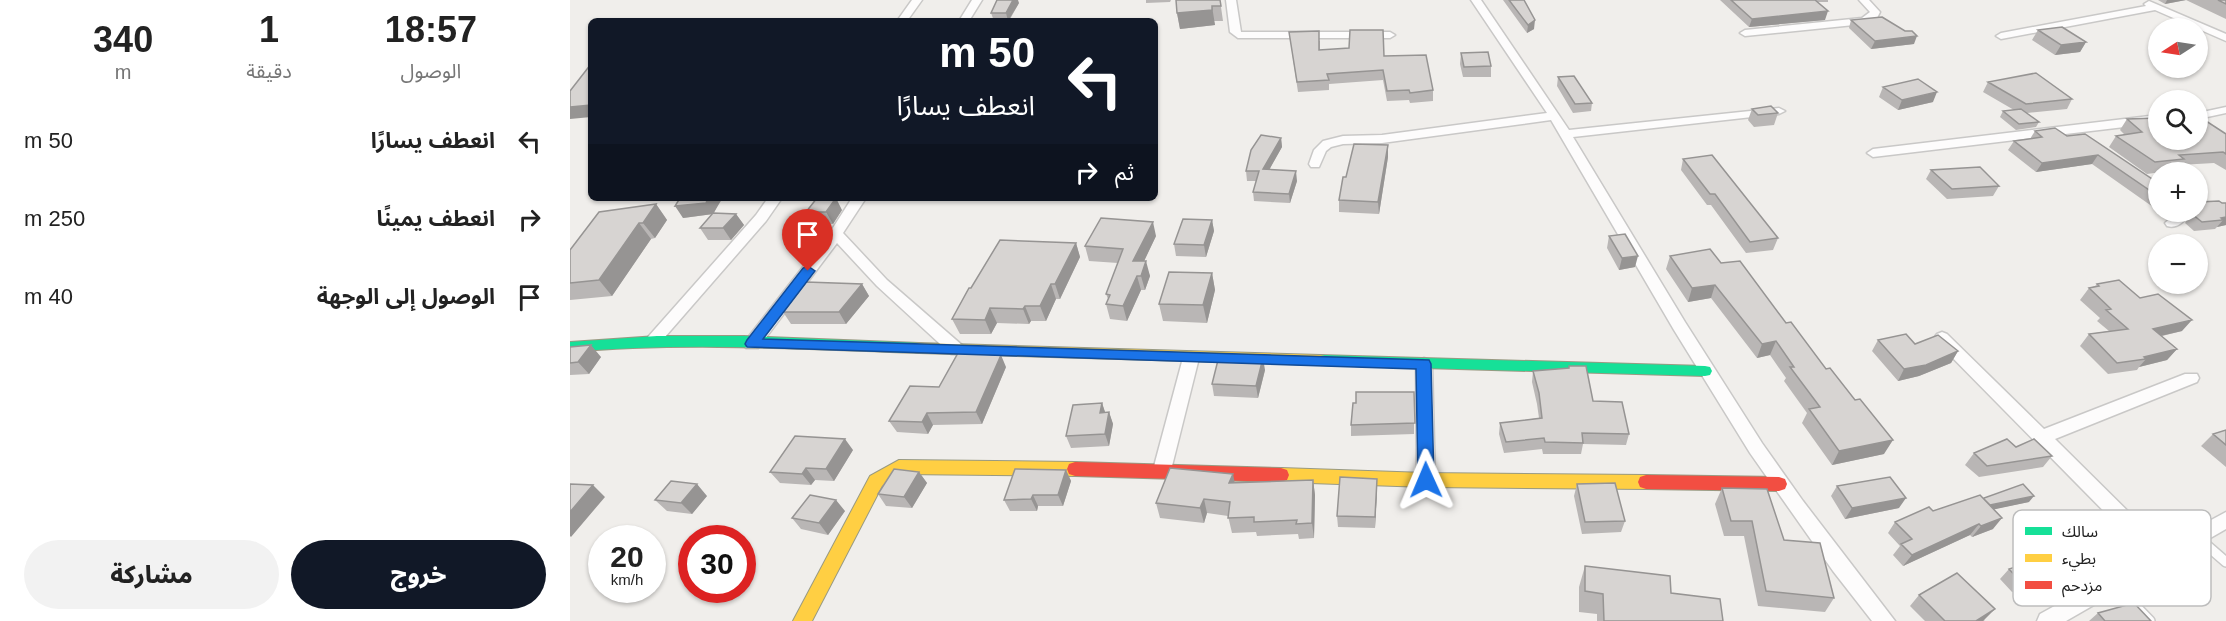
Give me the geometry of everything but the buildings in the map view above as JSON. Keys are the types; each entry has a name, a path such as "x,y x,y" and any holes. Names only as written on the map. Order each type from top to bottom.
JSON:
{"street":[{"path":"904,18 917,0"},
{"path":"966,18 976,0"},
{"path":"1245,0 1231,0 1234,32 1238,35 1390,34"},
{"path":"1476,0 1566,134 1705,371 1779,484 1885,621"},
{"path":"1745,33 1850,23 1878,18 1874,9 1864,0"},
{"path":"2140,0 2226,38"},
{"path":"2001,36 2157,7"},
{"path":"2208,114 2226,110"},
{"path":"1566,134 1779,111"},
{"path":"1316,164 1320,150 1327,144 1343,140 1382,139 1554,116"},
{"path":"1873,153 2148,120"},
{"path":"2070,128 2088,141"},
{"path":"653,341 754,226 773,201"},
{"path":"752,344 836,234 857,201"},
{"path":"836,234 882,283 957,350"},
{"path":"1942,338 2115,510"},
{"path":"570,347 653,341 1705,371"},
{"path":"1162,470 1191,358"},
{"path":"1424,364 1426,480"},
{"path":"2042,437 2191,378"},
{"path":"802,621 876,481 899,467 1162,470 1426,480 1779,484"},
{"path":"2211,528 2226,520"},
{"path":"2047,621 2074,606"}],"lane":[{"path":"2211,549 2226,562"},
{"path":"2135,606 2150,621"}],"traffic: fast":[{"path":"570,347 613,343 700,341 919,348"},
{"path":"1320,360 1705,371"}],"traffic: slow":[{"path":"919,348 1320,360"},
{"path":"802,621 876,481 899,467 1075,469"},
{"path":"1281,475 1426,480 1646,482"}],"traffic: jam":[{"path":"1075,469 1281,475"},
{"path":"1646,482 1779,484"}],"route":[{"path":"808,271 752,344 1424,364 1426,480"}]}
